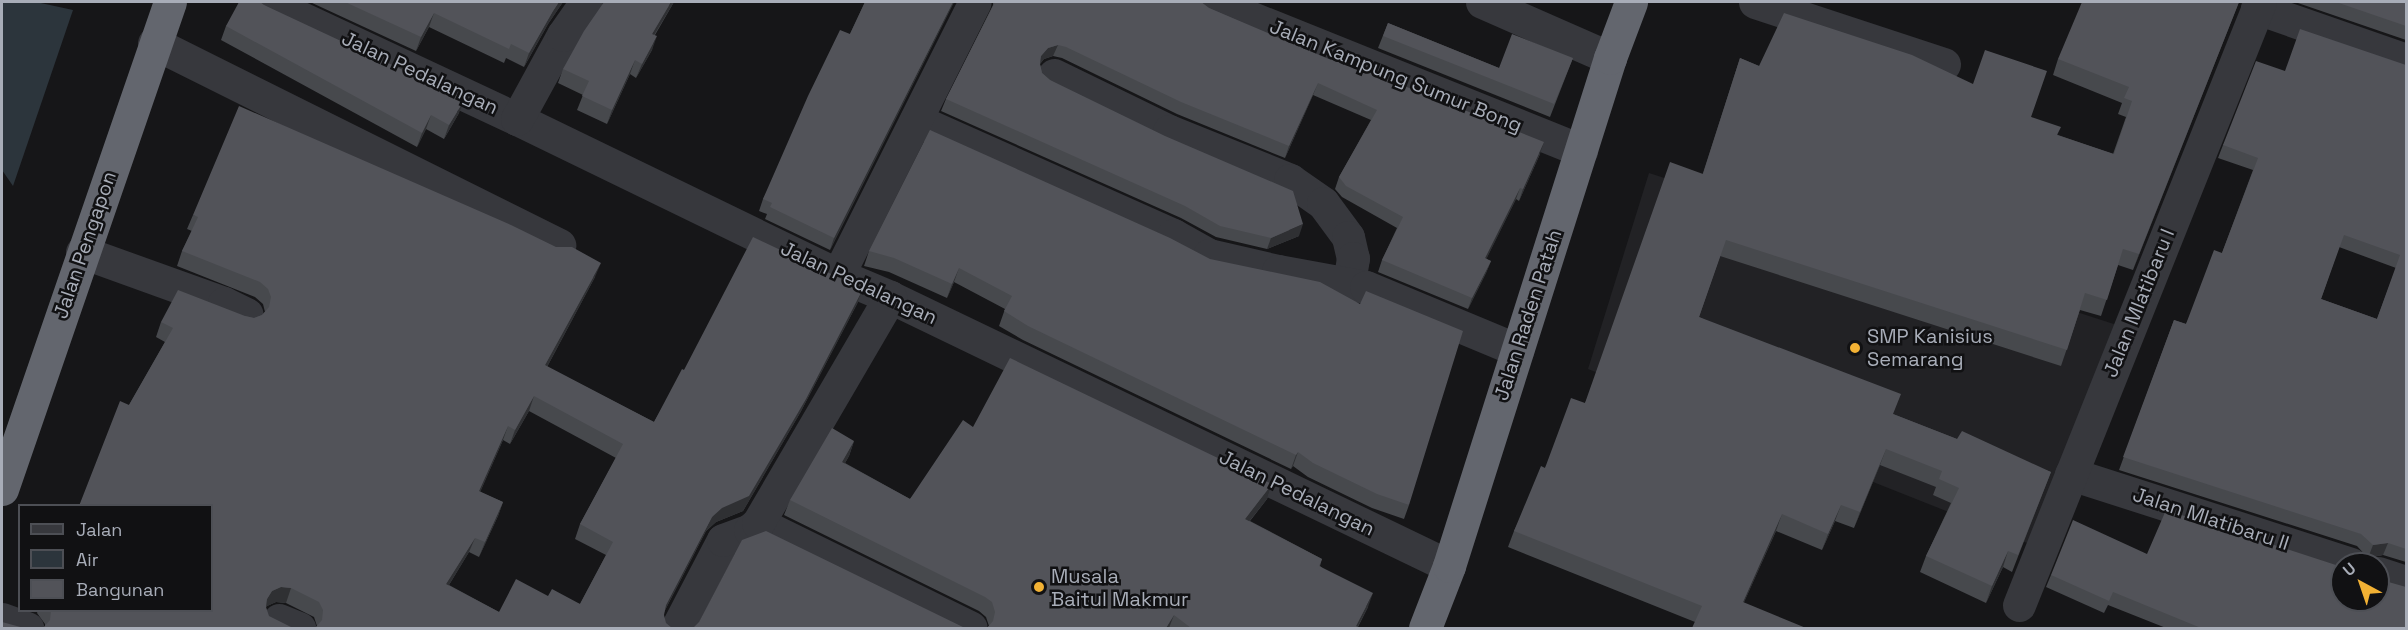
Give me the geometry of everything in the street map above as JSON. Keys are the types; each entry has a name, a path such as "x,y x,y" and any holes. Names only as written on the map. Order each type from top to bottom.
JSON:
{"highway":[{"name":"Jalan Pengapon","path":"2,489 169,2"},
{"name":"Jalan Raden Patah","path":"1425,628 1449,567 1610,58 1631,2"}],"street":[{"name":"Jalan Pedalangan","path":"267,2 517,119 838,275 890,297 1449,567"},
{"path":"517,119 563,35 586,2"},
{"path":"838,275 975,2"},
{"name":"Jalan Kampung Sumur Bong","path":"1212,2 1581,150"},
{"path":"1482,2 1610,58"},
{"path":"1755,2 1944,64"},
{"path":"2258,5 2406,60"},
{"name":"Jalan Mlatibaru I","path":"2019,605 2258,5"},
{"path":"154,42 560,245"},
{"path":"1054,75 1169,131 1290,180 1323,203 1348,237 1353,258 1349,283"},
{"path":"916,120 1173,235 1209,255 1278,271 1366,287 1517,350"},
{"path":"82,252 224,303 247,314"},
{"path":"677,628 723,540 750,530 758,523 890,297"},
{"name":"Jalan Mlatibaru II","path":"2071,474 2330,557"},
{"path":"758,523 971,628"},
{"path":"2390,577 2406,582"},
{"path":"2,619 27,628"}],"shaded area":[{"name":"SMP Kanisius Semarang","path":"1649,173 2123,327 2037,547 1588,369"}],"water":[{"path":"2,2 36,2 73,10 13,186 2,170"}],"building":[{"path":"239,2 260,2 465,99 449,125 431,115 422,133 226,26"},
{"path":"345,2 559,2 529,53 511,44 509,49 434,13 421,37"},
{"path":"604,2 671,2 652,34 657,36 642,64 635,60 612,110 582,96 589,81 563,69 584,31"},
{"path":"865,2 953,2 834,238 770,207 772,203 763,199 840,30 850,34"},
{"path":"995,2 1201,2 1209,8 1331,60 1332,57 1544,142 1523,189 1520,188 1485,258 1491,261 1472,298 1382,260 1403,217 1346,186 1339,177 1377,110 1318,83 1289,146 1181,102 1066,47 1058,45 1048,48 1041,56 1040,64 1042,73 1050,80 1165,136 1293,191 1303,224 1271,238 1220,226 1185,206 946,99"},
{"path":"2082,2 2239,2 2139,254 2123,249 2107,300 2085,293 2067,350 1726,240 1699,317 1901,394 1893,414 1957,439 1962,431 2051,472 2018,555 2008,551 1992,586 1926,556 1959,488 1939,479 1942,471 1886,449 1860,512 1841,505 1828,534 1782,514 1743,602 1806,628 1692,628 1702,606 1514,531 1541,466 1545,468 1571,398 1585,403 1670,162 1703,174 1740,58 1759,66 1784,13 1912,55 1973,84 1985,50 2047,71 2031,117 2061,127 2057,135 2114,154 2132,101 2124,98 2129,87 2058,59"},
{"path":"2336,2 2406,2 2406,26"},
{"path":"1388,23 1499,68 1512,34 1573,58 1554,104 1383,36"},
{"path":"2300,29 2406,65 2406,549 2388,543 2373,545 2361,534 2123,457 2174,320 2186,324 2214,250 2222,253 2258,158 2223,145 2256,61 2285,71","holes":["2344,235 2400,255 2377,319 2321,299"]},
{"path":"239,106 511,225 556,247 572,247 601,263 545,365 654,422 682,369 684,370 753,237 863,289 806,399 749,496 722,508 712,517 666,605 664,615 666,623 672,628 315,628 322,620 323,610 319,602 291,588 281,587 272,591 267,599 266,607 269,616 293,628 43,628 50,620 51,612 213,612 213,504 80,504 120,401 129,405 173,328 161,322 178,290 254,318 262,315 269,307 271,297 268,289 260,282 182,251 198,217 193,215","holes":["534,396 623,444 580,524 613,542 580,604 552,589 548,596 516,579 499,612 446,584 475,538 485,542 503,502 479,491 508,426 515,430"]},
{"path":"930,130 1170,238 1210,259 1320,282 1360,304 1366,291 1463,331 1409,505 1377,494 1313,463 1298,452 1296,455 1028,326 1004,311 1012,296 959,268 952,284 894,258 869,251"},
{"path":"1010,358 1272,484 1245,519 1322,559 1319,566 1373,593 1356,626 1360,628 1191,628 1174,615 1166,628 987,628 993,621 995,612 992,602 985,597 790,500 832,428 854,441 842,462 910,499 963,420 973,427"},
{"path":"2166,510 2330,563 2330,612 2390,612 2390,582 2406,587 2406,628 2201,628 2113,592 2109,601 2051,575 2073,520 2147,554"},
{"path":"766,531 965,628 693,628 699,622 742,540"},
{"path":"2,622 24,628 2,628"}],"place":[{"name":"SMP Kanisius Semarang","path":"1855,348"},
{"name":"Musala Baitul Makmur","path":"1039,587"}]}
